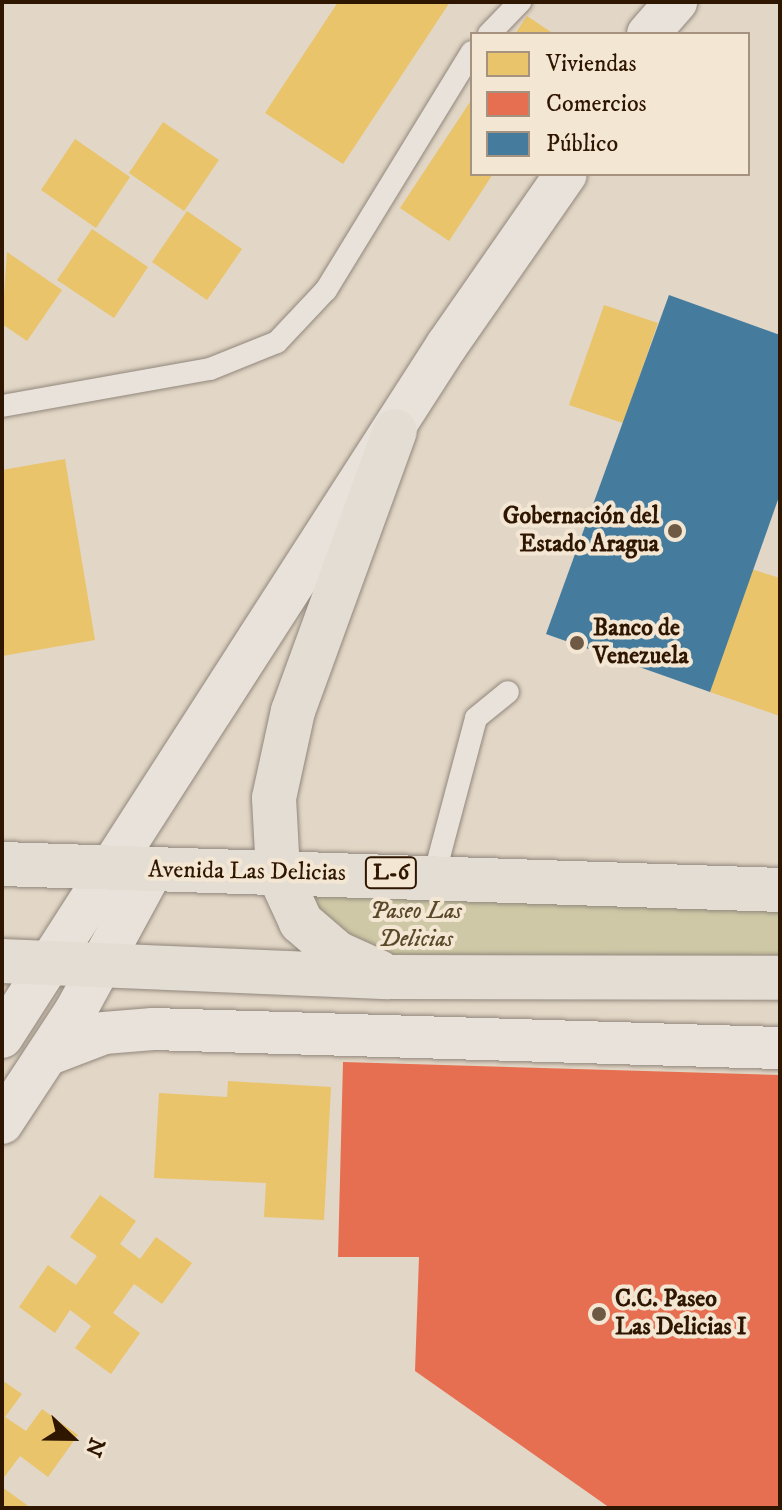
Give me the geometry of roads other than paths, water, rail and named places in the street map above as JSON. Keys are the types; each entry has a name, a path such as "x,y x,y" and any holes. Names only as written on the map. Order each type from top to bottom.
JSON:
{"main road":[{"path":"389,977 337,953 301,922 278,872 274,798 293,711 395,431"},
{"name":"Avenida Las Delicias","path":"2,864 110,871 434,876 780,890"},
{"path":"2,961 50,966 100,965 389,977 780,978"}],"street":[{"path":"650,32 676,2"},
{"path":"2,1037 395,431 565,176"},
{"path":"2,1123 47,1055 152,870"},
{"path":"47,1055 104,1033 153,1029 780,1048"}],"lane":[{"path":"491,32 520,2"},
{"path":"2,406 210,369 277,342 326,290 470,55"},
{"path":"434,876 476,718 508,692"}],"place":[{"name":"Gobernación del Estado Aragua","path":"675,531"},
{"name":"Banco de Venezuela","path":"577,643"},
{"name":"C.C. Paseo Las Delicias I","path":"599,1314"}],"park label":[{"name":"Paseo Las Delicias","path":"416,926"}]}
